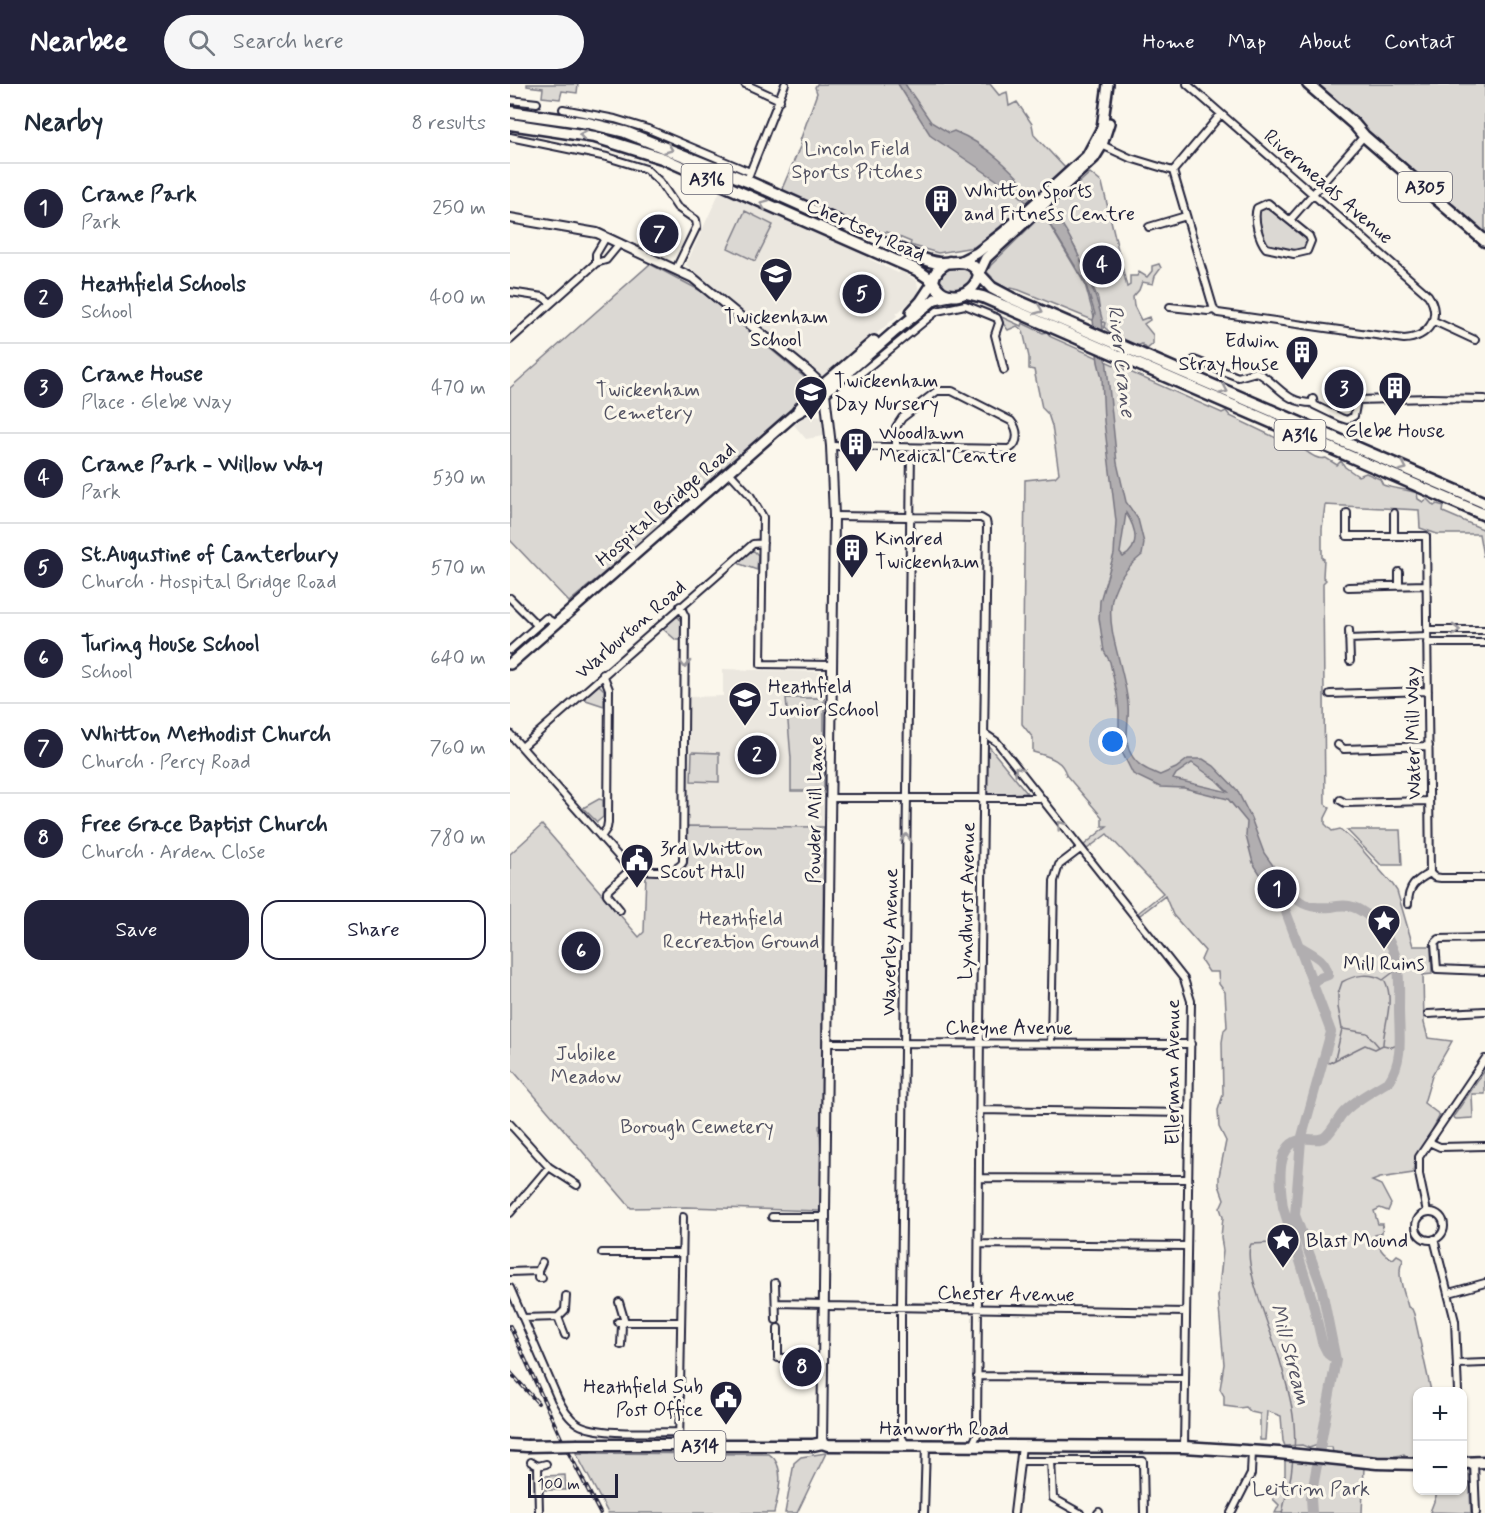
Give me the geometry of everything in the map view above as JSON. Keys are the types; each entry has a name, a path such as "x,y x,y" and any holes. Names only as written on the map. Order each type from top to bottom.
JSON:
{"main road":[{"path":"1099,143 1108,84"},
{"path":"966,293 973,288 986,258 1073,174 1099,143 1110,117 1114,84"},
{"name":"A305","path":"1308,84 1485,241"},
{"name":"Chertsey Road","path":"510,112 588,123 625,132 748,177 915,256 933,262 954,262"},
{"name":"Chertsey Road","path":"510,124 595,137 662,158 901,262 933,282"},
{"path":"933,282 938,269 980,251 1028,215"},
{"name":"A316","path":"954,262 971,265 997,291 1485,503"},
{"name":"A316","path":"933,282 937,289 950,296 966,293 983,297 1485,515"},
{"name":"Hospital Bridge Road","path":"824,389 907,323 933,282"},
{"name":"Hospital Bridge Road","path":"510,663 797,412 805,401 844,376 935,299 950,296"},
{"name":"Hanworth Road","path":"510,1445 679,1446 900,1443 926,1446 1184,1447 1413,1464"}],"street":[{"path":"745,84 780,100"},
{"path":"748,177 785,84"},
{"name":"Rivermeads Avenue","path":"1187,84 1428,295 1433,303 1434,321"},
{"path":"510,100 537,103"},
{"name":"Chertsey Road","path":"563,109 615,119 648,129 748,177"},
{"path":"1173,171 1221,114"},
{"path":"1290,220 1364,136"},
{"path":"510,137 607,157 646,169 660,182 677,207 696,220 698,226 676,269"},
{"path":"1099,143 1130,158 1173,171"},
{"path":"1173,171 1214,310 1218,313 1404,339 1417,337 1424,333 1434,321 1475,340"},
{"path":"1268,202 1290,220 1309,236 1311,241 1307,251 1294,254 1266,248 1255,216 1257,208 1268,202"},
{"path":"1149,227 1186,216"},
{"path":"510,218 581,229 606,237 693,278 824,389"},
{"path":"596,263 596,254 606,237"},
{"path":"510,340 596,263 606,260 620,243"},
{"path":"510,292 543,297 551,303"},
{"path":"907,323 937,311 965,305 997,318 999,323 995,335 1004,370"},
{"path":"1170,307 1214,310"},
{"path":"1194,360 1238,377 1256,372 1290,398 1304,403 1313,401 1347,420 1354,416 1357,399 1485,399"},
{"name":"Powder Mill Lane","path":"822,1443 834,516 831,446 824,389"},
{"path":"831,446 911,448 1009,448 1013,447 1017,441 1016,426 1011,421 952,390 944,389 932,394 902,418 896,427 896,447"},
{"name":"Waverley Avenue","path":"900,1443 911,448"},
{"path":"729,472 758,505 763,517 761,664 832,665"},
{"path":"1347,513 1347,536 1394,535 1394,513"},
{"name":"Lyndhurst Avenue","path":"834,516 981,518 986,521 987,526 978,1446"},
{"name":"Water Mill Way","path":"1394,535 1426,536 1430,873"},
{"name":"Warburton Road","path":"522,747 753,544 764,543"},
{"path":"1399,585 1400,572"},
{"path":"1348,587 1426,585"},
{"path":"510,598 537,625"},
{"path":"510,734 619,858 632,868 640,870 675,870 681,867 684,862 685,616 680,606"},
{"path":"510,650 546,618 556,624"},
{"path":"1349,630 1350,661"},
{"path":"1349,639 1427,636 1485,630"},
{"path":"1427,636 1485,643"},
{"path":"601,837 606,832 608,822 609,688 603,674"},
{"path":"1330,693 1428,691"},
{"name":"Ellerman Avenue","path":"985,734 997,742 1184,979 1191,1001 1184,1447"},
{"path":"1338,745 1344,749 1429,746"},
{"path":"831,798 1040,798"},
{"path":"1340,800 1345,803 1429,801"},
{"path":"1051,1044 1054,881 1059,865 1080,849"},
{"path":"620,910 607,891 632,868"},
{"path":"1408,904 1408,893 1412,887 1430,873 1441,878 1485,878"},
{"path":"1485,938 1439,939 1435,943 1435,967 1440,971 1485,971"},
{"path":"1428,1014 1485,1011"},
{"name":"Cheyne Avenue","path":"828,1043 1191,1044"},
{"path":"1427,1212 1418,1167 1419,1157 1485,1059"},
{"path":"980,1110 1189,1113"},
{"path":"510,1124 549,1167 578,1185"},
{"path":"1429,1142 1440,1147 1485,1146"},
{"path":"510,1212 549,1167"},
{"path":"979,1178 1188,1179"},
{"path":"1427,1212 1437,1213 1443,1220 1442,1234 1434,1239 1425,1239 1417,1229 1417,1220 1427,1212"},
{"path":"679,1446 683,1217"},
{"path":"772,1217 826,1217"},
{"path":"1434,1239 1455,1321 1458,1387"},
{"path":"979,1244 1187,1246"},
{"path":"602,1253 682,1253"},
{"path":"542,1262 538,1278 543,1278"},
{"path":"510,1272 538,1271"},
{"path":"775,1283 776,1320"},
{"path":"1449,1293 1485,1283"},
{"path":"510,1288 558,1399 566,1413 577,1424 594,1431 679,1432"},
{"path":"523,1318 558,1317 565,1310 566,1296"},
{"path":"619,1302 622,1325 621,1345"},
{"name":"Chester Avenue","path":"776,1303 978,1310 1186,1312"},
{"path":"558,1317 565,1335"},
{"path":"621,1322 681,1322"},
{"path":"778,1328 778,1358 824,1357"},
{"path":"1457,1364 1485,1363"},
{"path":"977,1376 1185,1378"},
{"name":"Lyndhurst Avenue","path":"977,1435 978,1446"},
{"path":"924,1513 926,1446"},
{"path":"1014,1513 1022,1446"},
{"path":"1230,1513 1251,1474 1252,1451"},
{"name":"Hanworth Road","path":"1021,1461 1143,1461 1144,1513"},
{"path":"1051,1461 1053,1498 1080,1513"},
{"path":"531,1462 538,1466 546,1464"},
{"path":"1478,1465 1485,1470"},
{"path":"1476,1513 1478,1465"},
{"path":"538,1466 539,1513"}],"shaded area":[{"path":"898,84 905,84 931,122 949,133 954,131 982,146 1006,165 1056,216 1080,259 1102,319 1117,463 1126,502 1138,519 1144,543 1142,555 1125,572 1115,589 1111,607 1111,625 1128,704 1129,748 1133,758 1140,765 1160,775 1176,768 1188,759 1203,759 1214,766 1237,790 1251,818 1264,853 1294,895 1278,904 1253,863 1246,836 1247,822 1228,799 1184,788 1160,787 1133,774 1122,752 1117,694 1110,662 1104,651 1099,618 1100,601 1114,554 1116,521 1104,421 1102,378 1093,320 1095,314 1085,282 1050,225 1019,195 931,136","holes":["1126,513 1135,537 1132,548 1123,557 1120,553","1192,763 1216,780 1228,792 1173,779 1176,774"]},
{"name":"Twickenham School","path":"720,191 870,256 869,259 898,273 901,271 917,281 919,292 896,314 897,316 827,377 823,377 686,265"},
{"name":"Twickenham Day Nursery","path":"811,411 815,415 823,416 824,436 806,439 794,425"},
{"path":"723,669 826,672 824,827 687,826 688,697 723,696"}],"green space":[{"path":"527,84 578,84 577,93 562,91 560,99 542,97 543,88 527,86"},
{"name":"Lincoln Field Sports Pitches","path":"817,84 990,84 999,95 1007,92 1009,106 1017,102 1032,124 1034,135 1067,170 974,247 938,253 910,245 911,242 781,191 802,142 800,141 817,93 815,87"},
{"path":"1313,84 1485,84 1485,235"},
{"path":"1090,173 1102,183 1127,287 1130,285 1130,276 1137,276 1139,272 1147,277 1152,271 1152,266 1159,264 1161,268 1153,284 1142,282 1133,297 1134,306 1141,320 1149,317 1150,320 1144,324 1153,335 1153,344 1147,349 1142,344 1135,347 1114,336 1104,327 1105,323 1101,321 1098,299 1091,282 1073,254 1077,251 1060,223 1047,209 1058,195 1063,197"},
{"path":"1268,203 1309,236 1310,247 1294,254 1263,244 1256,211"},
{"path":"745,211 773,225 755,261 728,248"},
{"path":"1043,214 1085,284 1095,321 1019,290 1008,289 996,282 992,283 992,277 987,272 991,265"},
{"name":"Twickenham Cemetery","path":"650,264 701,291 810,382 810,392 569,602 510,540 510,388"},
{"path":"953,267 967,270 974,276 974,281 963,289 945,288 938,281 942,272"},
{"path":"980,309 1021,326 1022,323 1043,333 1047,332 1051,337 1222,413 1226,411 1230,416 1293,446 1297,445 1314,457 1326,458 1337,465 1341,461 1345,467 1358,476 1366,473 1380,479 1383,485 1417,493 1418,499 1423,502 1427,499 1434,506 1437,504 1444,506 1443,512 1485,530 1485,556 1483,556 1479,534 1437,534 1420,528 1419,510 1325,505 1322,529 1323,577 1326,580 1323,583 1325,804 1330,808 1325,824 1332,831 1340,829 1358,845 1393,885 1397,891 1413,946 1431,946 1432,974 1423,975 1424,1023 1428,1038 1452,1041 1432,1076 1424,1103 1440,1115 1422,1149 1415,1157 1413,1173 1372,1181 1381,1185 1391,1204 1388,1211 1380,1208 1374,1211 1378,1224 1383,1224 1382,1233 1375,1235 1379,1247 1386,1255 1393,1259 1397,1255 1403,1261 1400,1271 1401,1283 1408,1307 1414,1314 1430,1387 1413,1387 1413,1460 1404,1454 1369,1457 1333,1453 1332,1447 1318,1445 1309,1448 1302,1445 1285,1446 1281,1416 1267,1411 1265,1440 1260,1440 1260,1414 1251,1412 1246,1407 1224,1406 1224,1396 1220,1389 1224,1364 1218,1297 1223,1251 1221,1237 1223,1217 1220,1208 1224,1199 1219,1185 1219,1176 1226,1141 1219,1127 1218,1110 1223,1095 1222,1042 1224,1030 1227,1027 1225,992 1219,984 1218,972 1209,972 1201,960 1205,951 1173,915 1165,896 1140,915 1138,913 1163,893 1107,834 1087,849 1084,845 1107,826 1102,826 1102,817 1066,775 1058,762 1033,752 1033,738 1022,724 1025,480 1055,477 1059,473 1052,426 1048,414 1042,408 1034,370 1029,369 1029,357 1023,331 1017,326 1008,330 999,318"},
{"path":"754,551 758,555 757,570 737,561 747,552"},
{"path":"678,616 681,622 681,640 676,640 662,628"},
{"path":"599,685 604,690 604,706 586,700 584,697"},
{"path":"786,698 824,698 824,791 791,791"},
{"path":"986,743 1027,793 985,795"},
{"path":"692,752 719,753 719,782 691,781"},
{"path":"599,799 603,800 603,817 597,822 583,808"},
{"path":"542,825 639,937 644,932 646,874 673,873 685,867 688,853 687,826 824,827 821,1125 819,1126 822,1177 820,1211 686,1207 631,1208 510,1067 510,854"},
{"path":"1347,830 1400,830 1402,865 1381,865"},
{"path":"1485,1070 1485,1094 1472,1094 1473,1118 1456,1119 1453,1117"},
{"path":"576,1453 769,1454 775,1459 780,1473 774,1513 608,1513"},
{"path":"826,1453 797,1513 785,1513 794,1463 801,1457"},
{"name":"Leitrim Park","path":"1285,1458 1364,1467 1362,1513 1275,1513 1279,1505 1273,1499 1285,1475"},
{"path":"1467,1471 1469,1471 1471,1513 1430,1512 1436,1495 1467,1495"},
{"path":"565,1475 566,1490 544,1490 544,1476"}],"waterway":[{"path":"1283,886 1299,901 1309,906 1347,906 1363,912 1379,926 1388,940 1398,968 1400,1046 1394,1073 1389,1081 1348,1108 1326,1136 1294,1142 1283,1156 1281,1166 1283,1207 1312,1299 1322,1342 1328,1354 1336,1360"},
{"name":"River Crane","path":"1277,888 1331,1032 1301,1140 1295,1215 1321,1285 1336,1360 1311,1498 1312,1513"},
{"name":"River Crane","path":"1299,946 1318,957 1327,969 1328,975 1312,981"},
{"path":"1335,1059 1342,1029 1338,1007 1338,994 1342,982 1362,975 1383,980 1399,968"},
{"path":"1383,1044 1389,1004 1385,981"},
{"path":"1343,1029 1367,1033 1379,1047"},
{"path":"1326,1061 1329,1063 1365,1045 1375,1049 1383,1045 1392,1047 1400,1044"},
{"name":"Mill Stream","path":"1291,1236 1272,1243 1251,1244 1249,1254 1260,1302 1278,1353 1289,1396 1293,1417 1294,1450"},
{"name":"Mill Stream","path":"1282,1513 1293,1458"}],"railway":[{"path":"510,1326 561,1438 600,1513"},
{"path":"510,1372 538,1403"}],"place":[{"name":"Whitton Sports and Fitness Centre","path":"941,230"},
{"name":"Whitton Methodist Church","path":"659,234"},
{"name":"Crane Park - Willow Way","path":"1102,265"},
{"name":"St.Augustine of Canterbury","path":"862,294"},
{"name":"Twickenham School","path":"776,303"},
{"name":"Edwin Stray House","path":"1302,381"},
{"name":"Crane House","path":"1344,389"},
{"name":"Glebe House","path":"1395,417"},
{"name":"Twickenham Day Nursery","path":"811,421"},
{"name":"Woodlawn Medical Centre","path":"856,473"},
{"name":"Kindred Twickenham","path":"852,579"},
{"name":"Heathfield Junior School","path":"745,727"},
{"name":"Heathfield Schools","path":"757,755"},
{"name":"3rd Whitton Scout Hall","path":"637,889"},
{"name":"Crane Park","path":"1277,889"},
{"name":"Mill Ruins","path":"1384,950"},
{"name":"Turing House School","path":"581,951"},
{"name":"Blast Mound","path":"1283,1269"},
{"name":"Free Grace Baptist Church","path":"802,1367"},
{"name":"Heathfield Sub Post Office","path":"726,1426"}],"park label":[{"name":"Heathfield Recreation Ground","path":"741,930"},
{"name":"Jubilee Meadow","path":"586,1064"},
{"name":"Borough Cemetery","path":"697,1126"}]}
